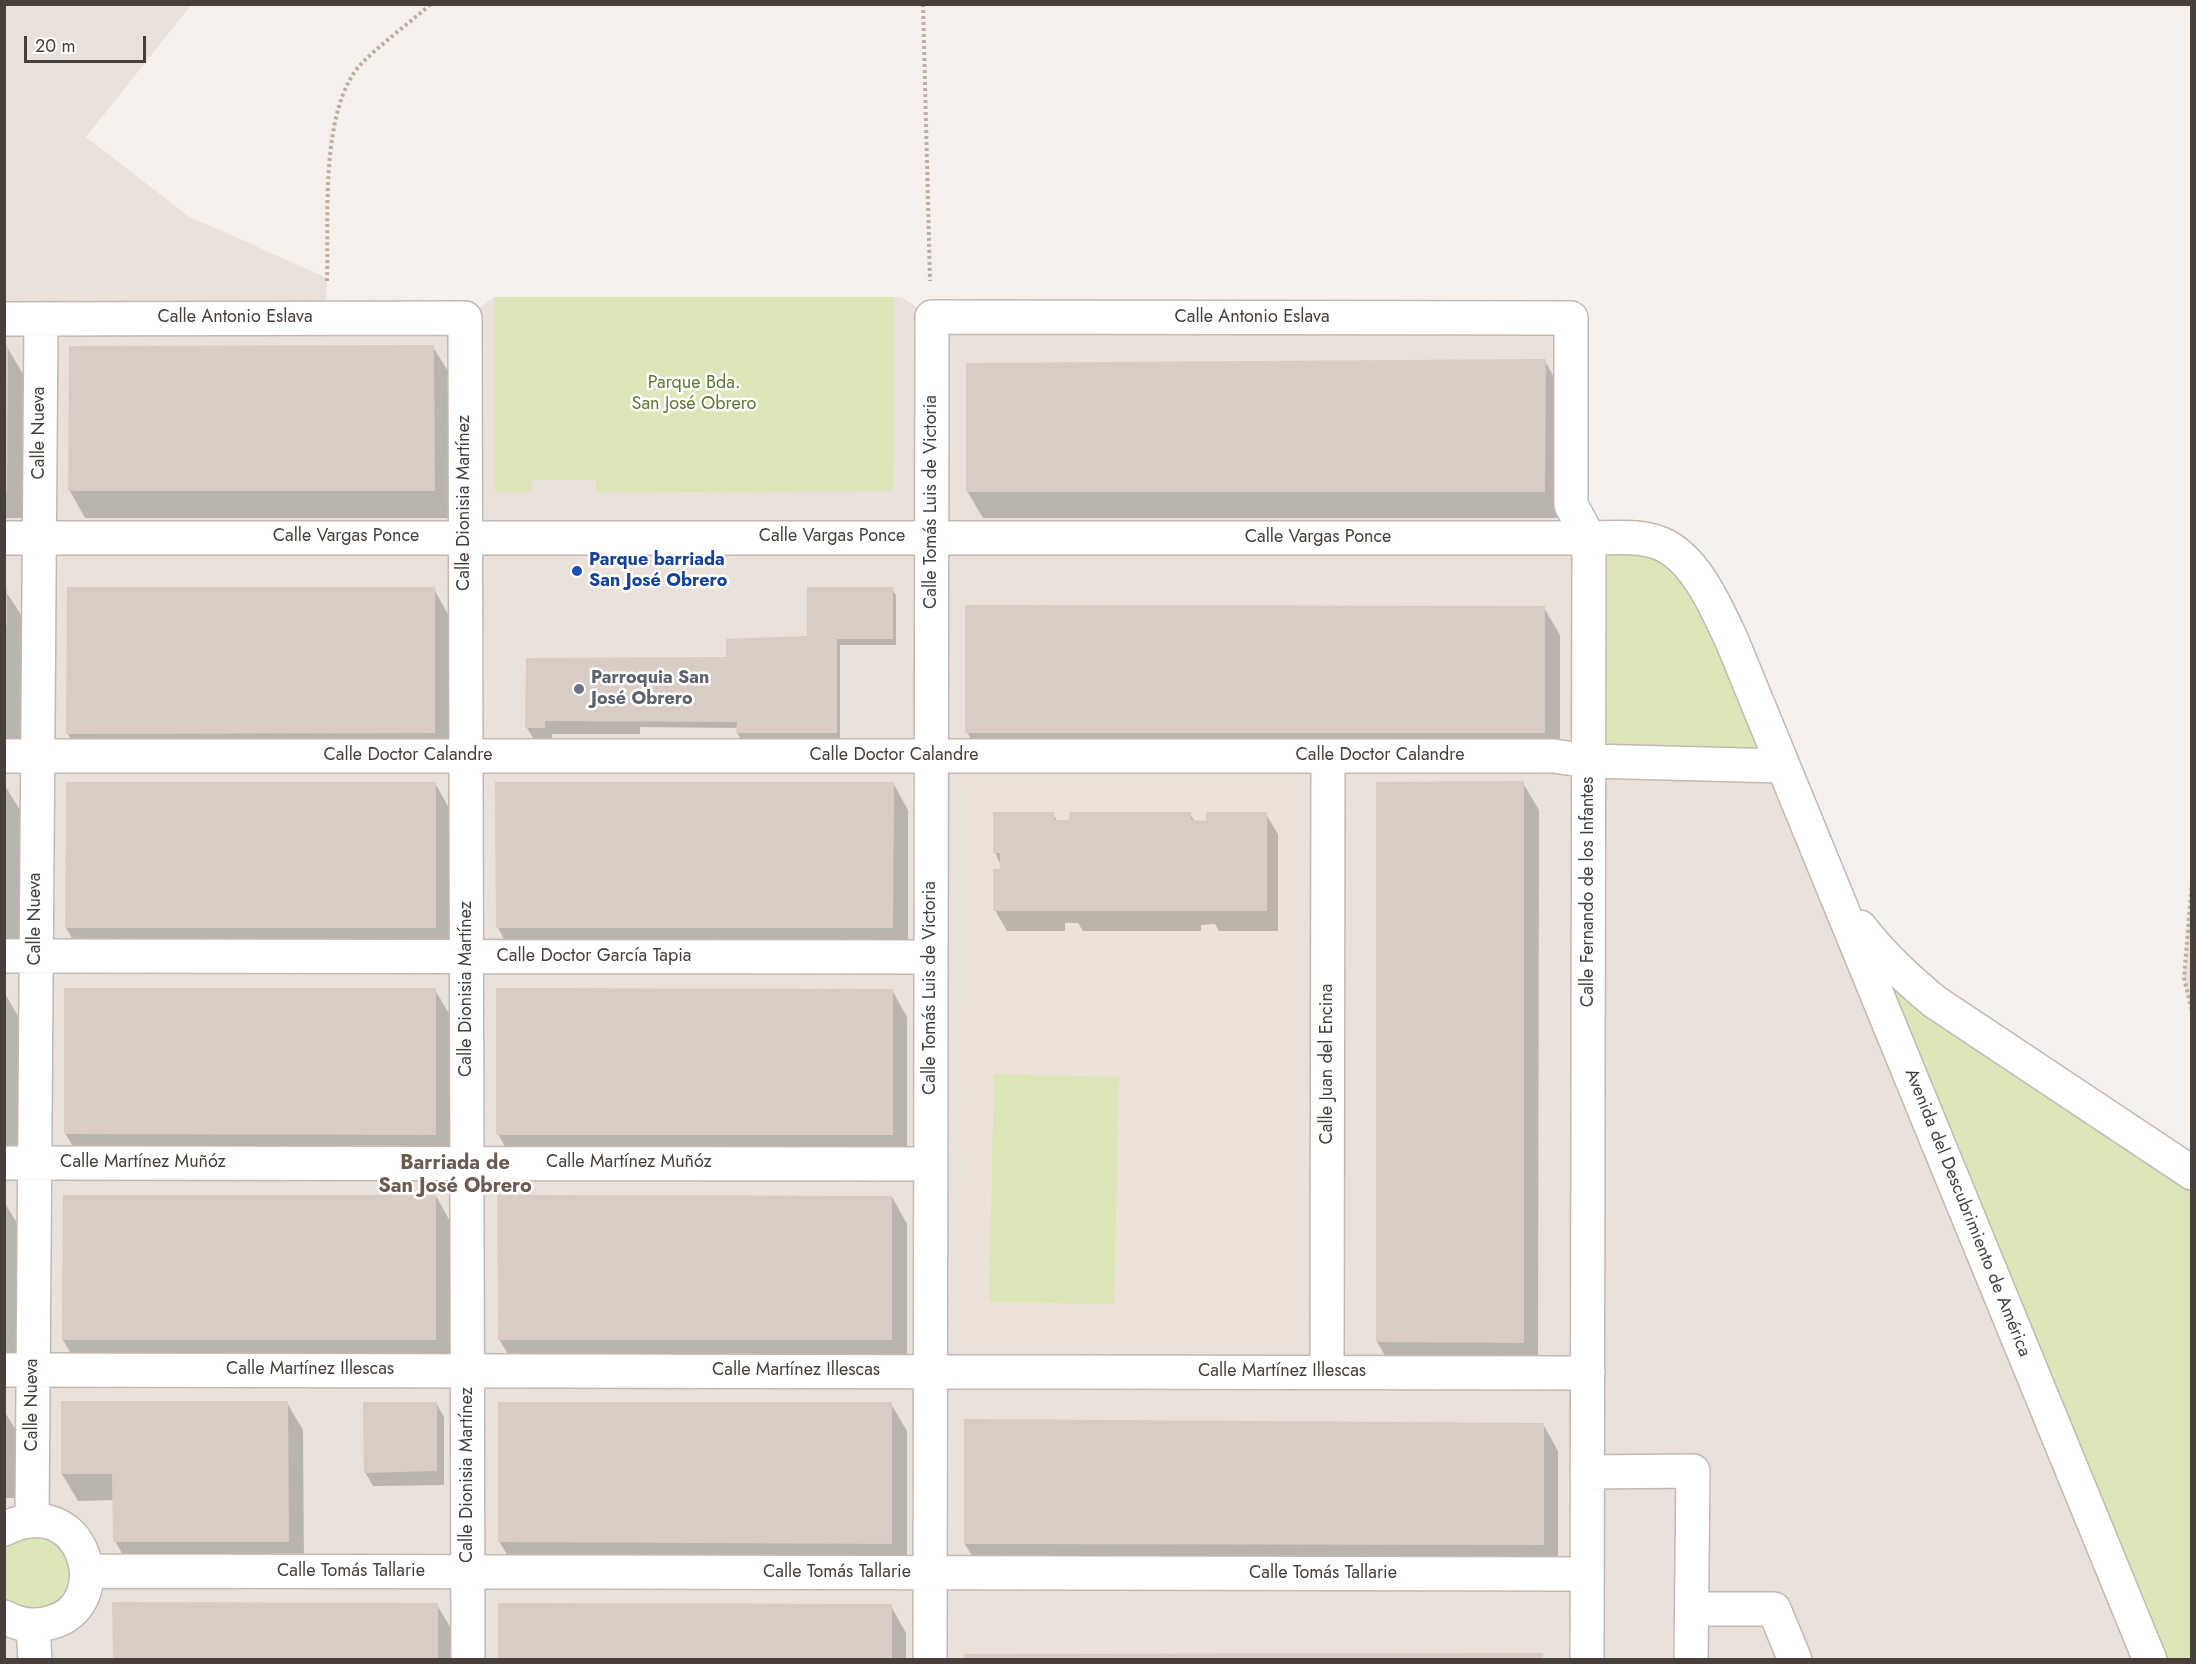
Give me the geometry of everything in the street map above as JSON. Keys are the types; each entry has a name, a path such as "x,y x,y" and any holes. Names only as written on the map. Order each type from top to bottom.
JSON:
{"street":[{"name":"Calle Antonio Eslava","path":"932,317 1571,318"},
{"name":"Calle Tomás Luis de Victoria","path":"930,1659 932,317"},
{"name":"Calle Antonio Eslava","path":"4,319 465,318"},
{"name":"Calle Dionisia Martínez","path":"465,318 468,1659"},
{"name":"Calle Fernando de los Infantes","path":"1571,318 1572,505 1589,538 1587,1659"},
{"name":"Calle Nueva","path":"18,1524 20,956 38,756 41,319"},
{"name":"Calle Vargas Ponce","path":"4,538 1630,538 1659,543"},
{"name":"Avenida del Descubrimiento de América","path":"1659,543 1681,557 1700,580 1732,641 2151,1659"},
{"name":"Calle Doctor Calandre","path":"4,756 1552,756 1589,761 1783,766"},
{"name":"Calle Juan del Encina","path":"1327,1372 1328,757"},
{"name":"Avenida del Descubrimiento de América","path":"1783,766 1827,872 1843,902 1866,935 1900,972 1935,1002 2192,1173"},
{"name":"Calle Doctor García Tapia","path":"20,956 931,957"},
{"name":"Calle Martínez Muñóz","path":"20,1163 930,1164"},
{"name":"Calle Martínez Illescas","path":"19,1370 1588,1373"},
{"path":"1587,1472 1694,1471 1691,1659"},
{"path":"18,1524 54,1523 69,1533 78,1543 87,1571 86,1586 72,1610 57,1621 19,1621 34,1659"},
{"name":"Calle Tomás Tallarie","path":"87,1571 1587,1574"},
{"path":"1692,1609 1774,1609 1795,1659"}],"path":[{"path":"325,318 332,130 341,97 360,65 431,4"},
{"path":"923,4 932,317"},
{"path":"2192,882 2184,978 2192,1011"}],"shaded area":[{"path":"5,5 191,5 86,137 188,216 327,278 325,318 465,318 495,297 901,297 932,317 1571,318 1589,538 1659,542 2191,1659 5,1660"},
{"path":"965,782 1295,782 1294,1342 964,1341"},
{"path":"2191,882 2192,1011 2184,978"}],"green space":[{"name":"Parque Bda. San José Obrero","path":"495,297 894,297 893,491 596,492 596,480 532,480 531,492 495,492"},
{"path":"1589,538 1681,557 1783,766 1589,761"},
{"path":"1866,935 2191,1173 2191,1659 2151,1659"},
{"path":"994,1074 1119,1077 1114,1304 989,1302"},
{"path":"5,1529 69,1533 72,1610 5,1617"}],"building":[{"path":"5,345 8,345 7,492 5,492"},
{"path":"434,345 435,491 68,491 69,346"},
{"path":"1546,359 1545,492 966,492 966,363"},
{"path":"4,587 7,587 7,625 4,625"},
{"path":"67,587 435,587 435,733 66,734"},
{"path":"807,587 893,587 893,639 837,639 837,733 736,733 737,722 545,721 545,728 525,728 526,658 726,657 726,639 807,636"},
{"path":"965,605 1545,606 1545,733 965,733"},
{"path":"1524,781 1524,1343 1376,1342 1376,782"},
{"path":"66,782 436,782 436,928 65,928"},
{"path":"495,782 894,782 893,928 496,928"},
{"path":"993,812 1054,812 1054,820 1069,820 1070,812 1191,812 1191,820 1206,821 1206,812 1267,812 1267,911 993,911 993,869 1000,869 1000,853 993,853"},
{"path":"64,988 436,988 436,1135 64,1134"},
{"path":"496,988 893,989 893,1135 496,1135"},
{"path":"63,1195 436,1195 436,1340 62,1340"},
{"path":"497,1195 892,1196 892,1340 498,1340"},
{"path":"61,1401 288,1401 289,1542 113,1542 112,1474 61,1474"},
{"path":"363,1402 437,1402 437,1471 364,1473"},
{"path":"498,1402 892,1402 892,1544 498,1542"},
{"path":"964,1419 1544,1423 1544,1545 964,1544"},
{"path":"112,1602 438,1603 438,1660 113,1660"},
{"path":"498,1603 892,1604 892,1660 498,1660"},
{"path":"1543,1653 1543,1660 964,1660 964,1654"}],"place":[{"name":"Parque barriada San José Obrero","path":"577,571"},
{"name":"Parroquia San José Obrero","path":"579,689"}],"district":[{"name":"Barriada de San José Obrero","path":"455,1176"}]}
